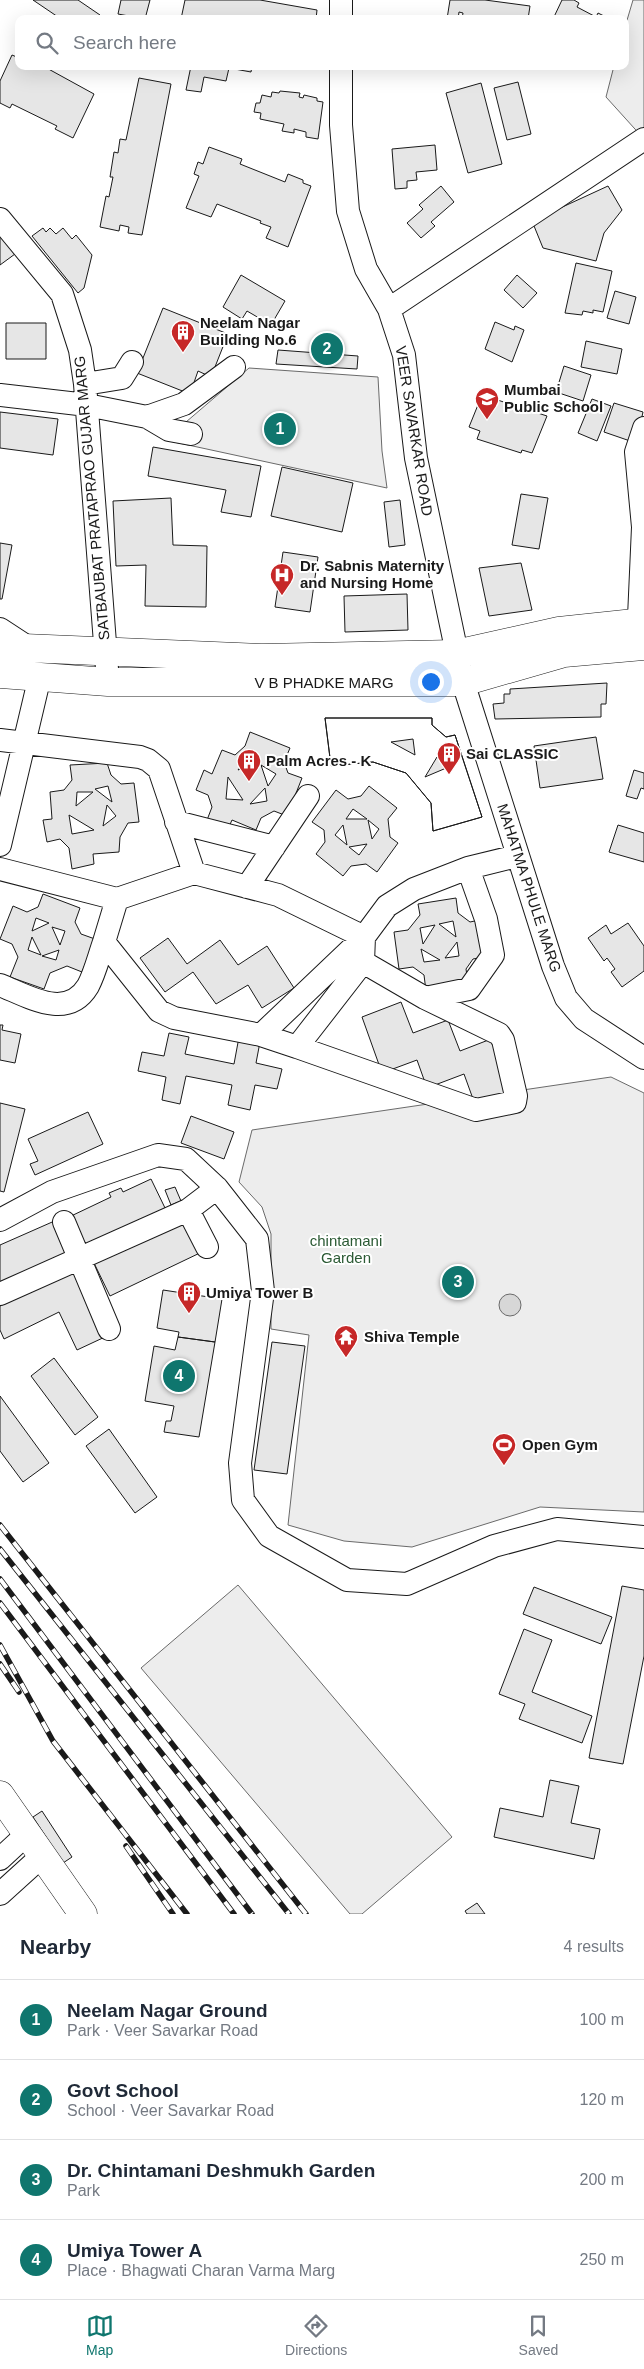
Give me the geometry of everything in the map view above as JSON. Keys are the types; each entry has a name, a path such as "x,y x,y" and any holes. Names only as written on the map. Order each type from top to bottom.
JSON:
{"main road":[{"name":"V B PHADKE MARG","path":"0,647 262,658 456,654 559,631 641,634"},
{"name":"V B PHADKE MARG","path":"15,678 108,682 463,682 564,653 641,634"},
{"path":"0,1795 84,1914"}],"street":[{"path":"341,0 341,15"},
{"name":"VEER SAVARKAR ROAD","path":"341,70 341,125 348,211 366,269 389,308 404,355 416,458 463,682"},
{"path":"389,308 644,139"},
{"name":"SATBAUBAT PRATAPRAO GUJAR MARG","path":"0,220 62,294 80,350 86,395 108,682"},
{"path":"86,395 122,378 132,362"},
{"path":"147,417 184,404 234,367"},
{"path":"0,394 86,395 147,417 170,430 191,434"},
{"path":"641,634 643,528 636,452 644,428"},
{"path":"0,629 29,648"},
{"path":"0,845 24,743 15,678"},
{"name":"MAHATMA PHULE MARG","path":"463,682 517,856 553,966 566,998 584,1019 644,1058"},
{"path":"0,740 140,757 148,760 158,769 194,873"},
{"path":"246,886 308,796"},
{"path":"176,822 274,847"},
{"path":"261,1035 364,937 387,906 414,889 468,868 517,856"},
{"path":"425,998 469,989 481,969 492,960 493,956 486,918 468,868"},
{"path":"0,869 117,899 194,873 246,886 296,902 364,937"},
{"path":"0,985 54,1005 64,1005 78,998 88,986 117,899"},
{"path":"297,1047 363,962 364,937"},
{"path":"104,942 159,1011 174,1018 261,1035 476,1110 515,1102 516,1096 503,1040 499,1034 425,998 363,962"},
{"path":"0,1220 52,1192 158,1155 186,1159 217,1188 257,1239 263,1291 240,1464 243,1500 270,1536 347,1580 406,1584 494,1546 557,1529 644,1536"},
{"path":"0,1294 79,1257 188,1210 217,1188"},
{"path":"188,1210 207,1247"},
{"path":"64,1222 109,1328"},
{"path":"0,1859 35,1845"},
{"path":"0,1894 35,1845"}],"green space":[{"path":"633,0 644,0 644,139 606,97 613,70 629,70 629,15"},
{"path":"249,368 378,377 382,451 387,488 165,440"},
{"name":"chintamani Garden","path":"611,1077 644,1093 644,1512 540,1507 412,1547 344,1541 288,1525 309,1335 271,1329 271,1234 262,1207 239,1182 252,1130"},
{"path":"238,1585 452,1837 362,1914 350,1914 141,1668"}],"shaded area":[{"path":"510,1294 520,1301 521,1305 514,1315 510,1316 500,1309 499,1305 506,1295"}],"building":[{"path":"33,0 78,0 100,15 55,15"},
{"path":"121,0 150,0 146,15 118,14"},
{"path":"185,0 260,0 317,10 316,15 182,15"},
{"path":"450,0 485,0 530,6 529,15 463,15 463,13 459,12 459,15 448,15"},
{"path":"562,0 574,0 579,3 577,7 592,15 555,15"},
{"path":"12,55 15,56 15,70 50,70 94,94 73,138 55,129 57,126 12,104 10,108 0,103 0,81"},
{"path":"190,70 229,70 226,81 204,77 201,92 186,90"},
{"path":"139,78 171,84 142,235 128,233 129,227 120,225 119,231 100,227 106,196 109,197 113,177 110,177 114,152 118,153 120,139 126,140"},
{"path":"518,82 531,134 507,140 494,88"},
{"path":"481,83 502,164 468,173 446,93"},
{"path":"280,91 300,93 299,97 303,98 304,95 317,98 317,101 323,102 318,139 306,137 306,132 294,129 294,133 282,131 284,124 260,119 261,113 254,112 256,103 260,103 262,95 271,97 272,92 279,93"},
{"path":"435,145 437,170 416,172 417,180 407,181 407,188 395,189 392,149"},
{"path":"209,147 242,159 240,164 285,182 288,174 303,180 303,183 311,186 288,247 266,238 271,227 260,223 261,221 217,204 211,217 186,208 199,176 194,174 198,162 203,164"},
{"path":"441,186 454,202 431,222 435,226 421,238 407,223 423,209 419,205"},
{"path":"608,186 622,210 604,233 596,261 543,248 532,221"},
{"path":"43,228 46,232 50,228 56,234 63,228 72,239 76,235 92,255 84,288 78,293 32,236"},
{"path":"0,234 15,254 0,265"},
{"path":"576,263 612,271 603,312 583,311 582,315 565,313"},
{"path":"241,275 285,301 271,325 247,311 242,319 223,307"},
{"path":"517,275 537,293 523,308 504,290"},
{"path":"615,291 636,297 629,324 607,318"},
{"name":"Neelam Nagar Building No.6","path":"163,308 228,334 211,377 198,371 190,394 137,373"},
{"path":"495,322 514,330 515,326 524,330 512,362 485,349"},
{"path":"6,323 46,323 46,359 6,359"},
{"path":"586,341 622,349 617,374 581,367"},
{"path":"278,350 358,356 357,369 276,364"},
{"path":"564,366 591,375 583,401 556,392"},
{"path":"482,395 547,416 532,453 522,450 521,453 477,439 480,431 469,427"},
{"path":"592,399 611,406 597,441 578,433"},
{"path":"614,403 643,412 636,443 604,432"},
{"path":"0,412 58,419 53,455 0,448"},
{"path":"153,447 261,466 251,517 221,512 226,490 148,476"},
{"path":"282,467 353,483 342,532 271,516"},
{"path":"521,494 548,498 539,549 512,545"},
{"path":"171,498 173,545 207,546 206,607 145,606 146,565 116,566 113,501"},
{"path":"400,500 405,545 389,547 384,502"},
{"path":"0,543 12,545 2,599 0,599"},
{"path":"283,552 318,557 310,612 275,607"},
{"path":"521,563 532,610 489,616 479,568"},
{"path":"407,594 408,630 345,632 344,596"},
{"path":"607,683 606,704 601,704 601,717 495,719 493,704 504,703 504,694 510,694 510,689"},
{"name":"Sai CLASSIC","path":"325,718 432,718 432,725 446,737 455,735 482,817 433,831 431,803 406,773 373,762 331,766","holes":["413,739 415,755 391,742","437,757 451,766 425,777"]},
{"name":"Sai CLASSIC","path":"325,718 432,718 432,725 446,737 455,735 482,817 433,831 431,803 406,773 373,762 331,766"},
{"name":"Palm Acres - K","path":"250,732 290,748 284,762 288,773 302,778 287,816 274,811 261,818 256,830 232,820 228,829 207,820 212,807 208,795 196,790 204,770 212,774 222,750 235,755 245,746","holes":["248,757 256,763 238,770","261,765 276,774 268,786","228,777 243,800 226,799","265,788 267,801 250,804"]},
{"path":"596,737 603,779 540,788 534,746"},
{"path":"107,763 111,775 121,784 134,783 139,822 128,823 120,837 119,852 93,854 94,864 72,869 69,848 60,839 47,842 43,820 52,819 50,792 64,790 72,780 70,765","holes":["108,786 112,802 95,789","77,792 93,792 76,806","107,805 116,816 103,826","69,815 94,830 72,834"]},
{"path":"634,770 644,773 644,789 641,788 637,799 626,796"},
{"path":"369,786 397,808 388,819 390,837 398,843 377,872 366,864 351,866 343,876 316,854 325,842 324,830 312,822 336,790 348,799 361,796","holes":["353,809 367,819 346,819","368,820 379,829 372,839","343,825 347,845 335,835","367,844 359,855 349,847"]},
{"path":"618,825 644,833 644,862 609,852"},
{"path":"43,894 80,908 75,922 81,934 95,939 82,972 67,966 50,973 44,989 10,977 18,957 12,944 0,939 13,906 27,912 38,907","holes":["36,918 49,923 32,931","52,927 65,931 60,945","32,937 41,955 28,950","59,950 56,960 42,956"]},
{"path":"456,898 458,913 470,922 484,919 489,956 473,959 466,969 468,983 426,991 424,975 413,967 399,969 394,932 408,930 420,915 418,904","holes":["453,921 456,937 439,924","435,925 423,944 420,928","457,942 459,956 445,958","421,949 440,960 424,962"]},
{"path":"628,923 644,946 644,971 622,987 611,972 615,969 607,958 604,961 588,938 606,925 611,934"},
{"path":"168,938 187,964 220,940 238,965 267,946 294,988 262,1008 248,985 216,1004 193,972 165,992 140,958"},
{"path":"401,1002 413,1033 448,1020 460,1051 491,1039 512,1096 477,1110 464,1074 427,1088 417,1060 382,1073 362,1017"},
{"path":"0,1025 3,1025 2,1030 21,1034 15,1063 0,1060"},
{"path":"169,1033 189,1037 185,1054 234,1064 239,1037 260,1042 256,1063 282,1069 277,1089 255,1085 250,1110 228,1105 232,1085 186,1076 180,1104 162,1100 166,1077 138,1071 142,1052 164,1056"},
{"path":"0,1103 25,1109 4,1192 0,1191"},
{"path":"88,1112 103,1144 35,1175 30,1164 38,1161 28,1139"},
{"path":"191,1116 234,1132 224,1159 181,1143"},
{"path":"151,1179 166,1210 83,1247 69,1217 111,1197 109,1193 121,1188 123,1192"},
{"path":"175,1187 181,1201 171,1205 165,1190"},
{"path":"188,1218 204,1251 110,1296 94,1263"},
{"path":"59,1219 73,1251 0,1283 0,1245"},
{"path":"75,1269 107,1336 77,1350 59,1312 4,1339 0,1330 0,1306"},
{"name":"Umiya Tower B","path":"163,1290 222,1299 215,1342 178,1337 179,1332 157,1328"},
{"path":"178,1337 215,1342 199,1437 164,1432 166,1421 171,1421 174,1406 145,1401 154,1346 175,1350"},
{"path":"272,1342 305,1346 287,1474 254,1470"},
{"path":"54,1358 98,1417 75,1435 31,1376"},
{"path":"0,1396 49,1463 23,1482 0,1451"},
{"path":"109,1429 157,1497 135,1513 86,1446"},
{"path":"622,1586 644,1590 644,1656 623,1764 589,1758"},
{"path":"534,1587 612,1617 601,1644 523,1614"},
{"path":"524,1629 552,1640 532,1692 592,1716 582,1743 519,1719 525,1704 499,1694"},
{"path":"550,1780 579,1786 571,1823 600,1829 594,1859 494,1837 500,1808 543,1817"},
{"path":"42,1811 72,1857 63,1863 33,1817"},
{"path":"477,1903 485,1914 467,1914 465,1911"}],"railway":[{"path":"0,1525 306,1914"},
{"path":"0,1549 289,1914"},
{"path":"0,1579 252,1914"},
{"path":"0,1603 234,1914"},
{"path":"0,1645 53,1741 187,1914"},
{"path":"0,1664 19,1692"},
{"path":"126,1846 173,1914"}],"place":[{"name":"Govt School","path":"327,349"},
{"name":"Neelam Nagar Building No.6","path":"183,353"},
{"name":"Mumbai Public School","path":"487,420"},
{"name":"Neelam Nagar Ground","path":"280,429"},
{"name":"Dr. Sabnis Maternity and Nursing Home","path":"282,596"},
{"name":"Sai CLASSIC","path":"449,775"},
{"name":"Palm Acres - K","path":"249,782"},
{"name":"Dr. Chintamani Deshmukh Garden","path":"458,1282"},
{"name":"Umiya Tower B","path":"189,1314"},
{"name":"Shiva Temple","path":"346,1358"},
{"name":"Umiya Tower A","path":"179,1376"},
{"name":"Open Gym","path":"504,1466"}]}
